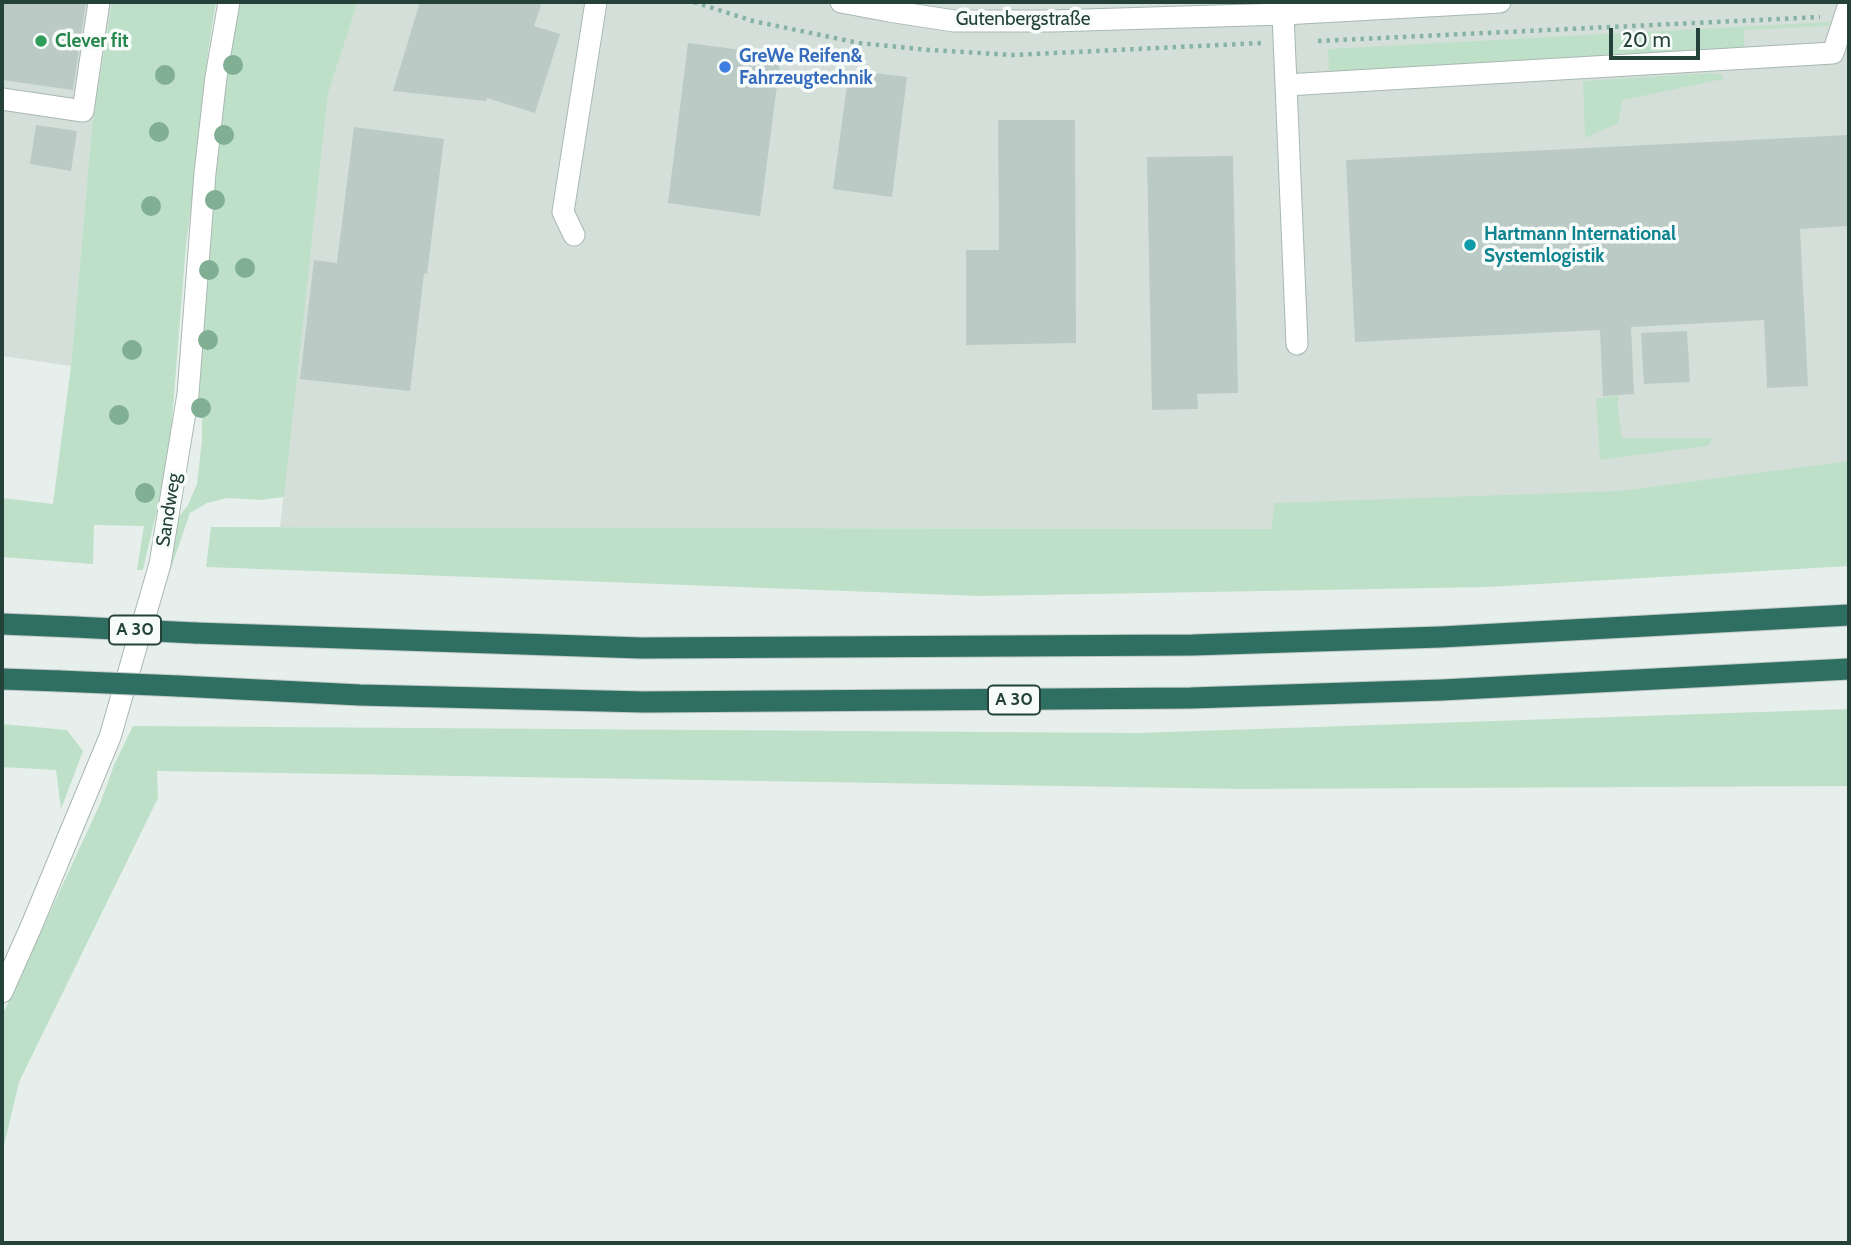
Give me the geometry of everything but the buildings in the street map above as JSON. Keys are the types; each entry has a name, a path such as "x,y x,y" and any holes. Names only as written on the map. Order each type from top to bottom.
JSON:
{"highway":[{"name":"A 30","path":"2,624 641,648 1193,645 1441,637 1849,615"},
{"name":"A 30","path":"2,679 360,695 644,702 1177,699 1441,690 1849,669"}],"street":[{"path":"2,99 83,111 99,2"},
{"name":"Sandweg","path":"2,992 32,927 110,737 160,564 188,394 205,173 216,77 229,2"},
{"path":"574,235 563,212 596,2"},
{"name":"Gutenbergstraße","path":"841,2 890,12 955,11 1053,21 1500,2"},
{"path":"1286,85 1833,52 1843,39 1849,4"},
{"path":"1283,13 1297,344"}],"shaded area":[{"path":"2,2 112,2 92,125 71,366 2,356"},
{"path":"358,2 1849,2 1849,495 1272,529 280,527 328,94"}],"green space":[{"path":"112,2 216,2 186,245 170,445 143,570 137,570 144,526 94,525 93,564 2,557 2,498 53,504 71,366 92,125"},
{"path":"238,2 358,2 328,94 284,497 261,500 227,498 207,503 190,513 170,571 163,571 178,518 188,505 197,484 202,416 193,396 213,167"},
{"path":"1829,22 1829,26 1744,30 1744,49 1329,72 1328,49"},
{"path":"1712,73 1722,75 1723,79 1623,100 1618,123 1585,138 1583,81"},
{"path":"1618,395 1622,438 1711,438 1711,443 1706,446 1600,460 1596,399"},
{"path":"1849,461 1849,566 1488,587 979,596 206,567 211,527 1271,529 1275,503 1619,491"},
{"path":"1849,709 1849,786 1243,789 157,771 158,798 19,1082 2,1154 2,1016 133,726 1138,733"},
{"path":"2,724 67,730 83,751 61,809 56,770 2,767"}],"place":[{"name":"Clever fit","path":"41,41"},
{"name":"GreWe Reifen& Fahrzeugtechnik","path":"725,67"},
{"name":"Hartmann International Systemlogistik","path":"1470,245"}]}
